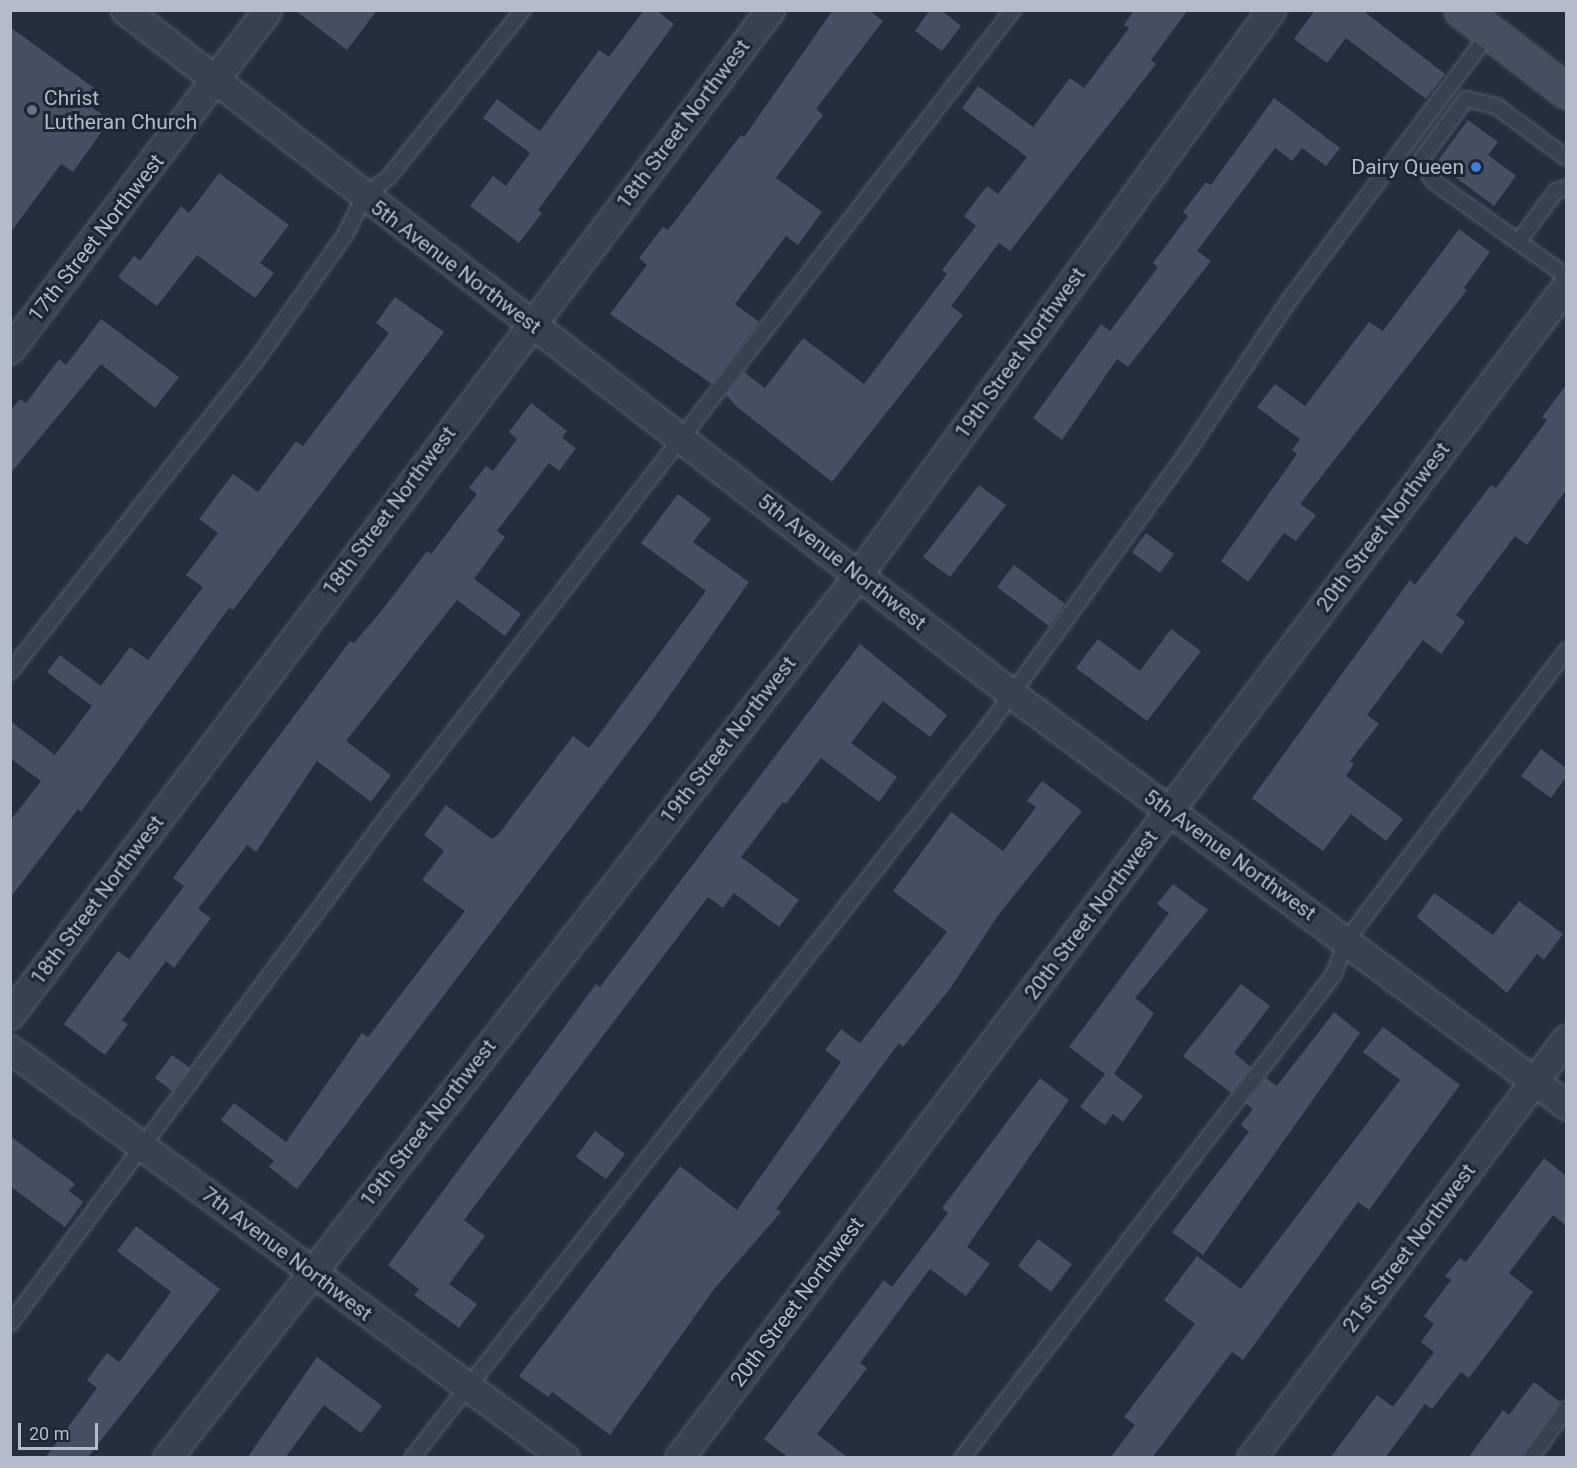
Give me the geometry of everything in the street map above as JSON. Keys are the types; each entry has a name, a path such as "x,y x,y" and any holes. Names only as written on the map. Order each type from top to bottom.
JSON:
{"main road":[{"path":"1461,10 1489,33 1563,80"}],"street":[{"name":"5th Avenue Northwest","path":"124,10 217,79 364,197 683,437 1012,694 1566,1105"},
{"name":"17th Street Northwest","path":"10,349 217,79 267,10"},
{"name":"18th Street Northwest","path":"10,1015 531,322 770,10"},
{"name":"19th Street Northwest","path":"167,1458 858,574 1271,10"},
{"name":"20th Street Northwest","path":"679,1458 1566,286"},
{"name":"21st Street Northwest","path":"1251,1458 1536,1082 1566,1039"},
{"name":"7th Avenue Northwest","path":"10,1049 145,1147 465,1387 565,1458"}],"lane":[{"path":"10,672 255,362 345,235 364,197 388,177 523,10"},
{"path":"10,1324 145,1147 383,823 1013,10"},
{"path":"412,1458 465,1387 1012,694 1188,451 1290,298 1489,33"},
{"path":"1566,157 1496,106 1466,99 1421,160 1433,181 1566,276"},
{"path":"1518,242 1556,191 1566,188"},
{"path":"962,1458 1327,983 1346,941 1566,651"},
{"path":"1531,1458 1566,1409"}],"building":[{"path":"295,10 377,10 347,50"},
{"path":"644,10 656,10 674,24 538,210 542,213 519,243 470,206 493,176 506,186 530,153 483,118 497,99 540,131 599,50 609,57"},
{"path":"833,10 869,10 883,21 816,109 823,115 776,178 822,212 798,245 786,236 735,304 759,322 712,384 610,314 647,265 639,258 663,227 668,230 741,135 744,137"},
{"path":"930,10 941,10 961,26 942,51 915,31"},
{"path":"1134,10 1188,10 1151,60 1156,64 1010,251 999,243 951,306 963,315 832,482 737,407 726,395 744,372 765,388 803,338 864,384 947,274 942,270 976,226 964,216 987,186 998,194 1027,157 962,108 978,86 1033,127 1070,78 1084,88 1129,28 1124,25"},
{"path":"1315,10 1362,10 1445,74 1426,99 1346,38 1327,63 1294,39"},
{"path":"10,27 101,93 91,107 110,120 73,172 61,164 10,233"},
{"path":"1274,98 1340,148 1326,166 1302,148 1292,161 1275,148 1197,251 1211,261 1128,367 1117,359 1062,440 1033,418 1101,324 1110,331 1158,267 1153,263 1188,216 1183,212 1206,182 1211,185"},
{"path":"1468,120 1498,142 1488,155 1516,176 1494,206 1436,163"},
{"path":"219,173 289,225 260,263 274,273 255,298 197,255 157,306 118,277 134,256 140,261 181,206 189,213"},
{"path":"1459,229 1490,252 1464,288 1467,290 1300,504 1316,515 1296,541 1284,533 1248,582 1221,561 1297,454 1292,450 1300,439 1257,407 1275,384 1305,406 1369,322 1383,331"},
{"path":"395,297 444,332 233,610 229,608 81,812 78,809 10,898 10,821 41,781 10,758 10,721 55,755 92,706 47,672 60,655 101,686 130,647 148,660 203,587 186,575 218,533 199,519 233,474 258,492 296,441 303,446 389,333 376,323"},
{"path":"101,319 179,377 155,408 101,364 10,474 10,412 20,399 26,403 59,359 66,365"},
{"path":"1566,385 1566,490 1527,545 1515,536 1456,615 1465,622 1441,654 1423,640 1367,715 1379,724 1350,761 1354,764 1346,776 1403,819 1386,841 1351,814 1323,851 1252,798 1410,580 1415,585 1491,485 1496,488 1547,420 1542,417"},
{"path":"531,403 567,431 562,438 576,448 559,471 549,463 497,531 505,537 474,579 521,614 505,636 457,600 346,741 391,775 371,802 317,761 256,852 247,845 198,909 211,918 174,968 166,961 122,1020 128,1024 105,1055 64,1024 118,951 129,959 184,886 173,878 350,641 354,643 427,551 431,554 477,494 469,488 486,466 493,471 517,439 509,432"},
{"path":"979,485 1006,505 950,577 923,557"},
{"path":"678,494 711,519 693,542 749,582 654,718 297,1189 269,1167 274,1161 221,1120 234,1103 286,1142 362,1033 368,1037 465,911 422,880 444,851 424,835 446,805 492,839 498,835 573,736 589,748 706,591 641,543"},
{"path":"1146,533 1174,554 1160,573 1132,552"},
{"path":"1014,565 1065,604 1049,626 997,587"},
{"path":"1171,629 1201,651 1147,721 1076,668 1098,639 1140,671"},
{"path":"860,644 947,715 930,737 883,701 851,743 897,777 879,802 821,758 786,804 783,802 741,857 799,900 779,927 734,893 723,908 708,897 464,1220 485,1236 449,1284 477,1304 459,1328 414,1295 419,1289 388,1265 596,984 600,987"},
{"path":"1541,749 1566,768 1566,777 1551,798 1521,776"},
{"path":"1042,781 1082,811 999,914 949,990 903,1047 899,1043 776,1209 781,1212 715,1288 610,1435 552,1392 548,1397 519,1376 680,1166 737,1210 841,1062 825,1050 841,1029 860,1043 947,932 893,891 951,812 1003,851 1036,807 1027,801"},
{"path":"1173,884 1208,910 1135,998 1154,1013 1114,1074 1143,1096 1123,1122 1113,1114 1105,1125 1080,1107 1105,1074 1069,1047 1169,913 1157,904"},
{"path":"1434,893 1493,935 1519,901 1563,934 1544,960 1537,954 1507,993 1417,917"},
{"path":"1241,984 1270,1006 1234,1053 1251,1067 1231,1093 1183,1056"},
{"path":"1334,1012 1360,1033 1203,1255 1172,1232 1249,1132 1241,1125 1253,1109 1246,1103 1266,1078 1277,1086"},
{"path":"1383,1027 1460,1085 1369,1210 1358,1202 1243,1360 1232,1352 1152,1458 1110,1458 1135,1425 1124,1417 1195,1324 1164,1300 1197,1256 1241,1289 1400,1080 1363,1052"},
{"path":"172,1055 190,1068 172,1091 155,1078"},
{"path":"1040,1078 1069,1100 967,1247 990,1264 966,1296 930,1269 860,1363 867,1368 817,1434 848,1458 789,1458 764,1439 884,1280 892,1287 948,1213 942,1208"},
{"path":"595,1131 625,1154 606,1179 576,1157"},
{"path":"10,1136 75,1184 69,1191 83,1202 65,1227 10,1186"},
{"path":"1544,1158 1566,1176 1566,1226 1553,1215 1509,1273 1533,1292 1469,1378 1461,1372 1432,1409 1425,1404 1385,1458 1330,1458 1377,1395 1393,1407 1434,1352 1421,1342 1434,1324 1424,1316 1451,1280 1445,1276 1460,1258 1466,1262"},
{"path":"136,1226 220,1289 87,1458 45,1458 97,1388 87,1380 107,1353 119,1362 171,1292 117,1251"},
{"path":"1038,1239 1072,1264 1051,1292 1018,1266"},
{"path":"317,1357 382,1406 361,1433 324,1405 285,1458 247,1458"},
{"path":"1534,1382 1560,1402 1520,1458 1468,1458 1503,1410 1509,1415"}],"place":[{"name":"Christ Lutheran Church","path":"32,110"},
{"name":"Dairy Queen","path":"1476,167"}]}
